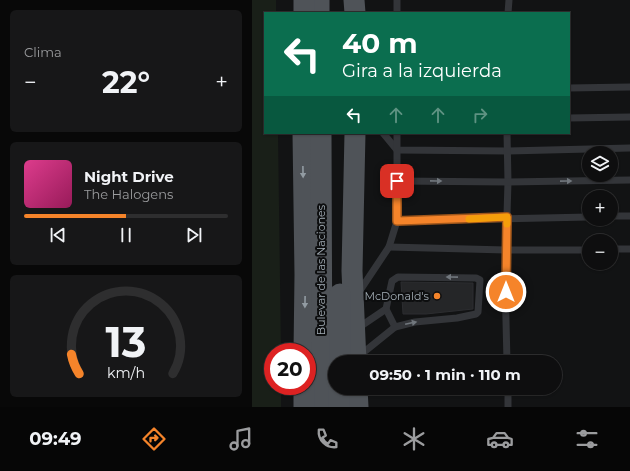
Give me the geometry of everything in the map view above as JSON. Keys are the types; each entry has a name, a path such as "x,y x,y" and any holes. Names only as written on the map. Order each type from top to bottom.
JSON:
{"main road":[{"path":"304,0 304,12"},
{"path":"319,0 319,12"},
{"path":"342,0 342,12"},
{"path":"354,0 355,12"},
{"path":"303,134 305,275 304,343"},
{"name":"Bulevar de las Naciones","path":"321,134 331,271 349,355"},
{"name":"Bulevar de las Naciones","path":"322,407 341,134"},
{"path":"351,355 355,330 352,271 355,134"},
{"path":"304,395 304,407"},
{"path":"339,395 339,407"},
{"path":"357,395 358,407"}],"lane":[{"path":"397,0 397,12"},
{"path":"508,12 509,0"},
{"path":"570,88 630,87"},
{"path":"570,118 630,117"},
{"path":"384,134 397,150"},
{"path":"353,300 389,247 397,221 397,134"},
{"path":"507,134 508,182 505,280 507,355"},
{"path":"397,150 508,151 630,148"},
{"path":"397,181 508,182 630,180"},
{"path":"618,216 630,216"},
{"path":"397,221 507,217 582,217"},
{"path":"389,247 582,250"},
{"path":"618,249 630,249"},
{"path":"358,355 395,327 415,322 457,318 476,314 478,312 480,280 476,278 398,277 392,280 386,309 395,327"},
{"path":"355,330 386,309"},
{"path":"508,395 508,407"}],"shaded area":[{"path":"252,0 276,0 276,12 264,12 264,134 278,134 281,343 264,343 264,395 281,395 281,407 252,407"}],"building":[{"name":"McDonald's","path":"401,282 473,283 473,309 426,314 403,314"}],"slow traffic":[{"path":"469,219 507,217 507,224"}],"place":[{"name":"McDonald's","path":"437,296"}],"route":[{"path":"397,181 397,221 507,217 506,292"}]}
